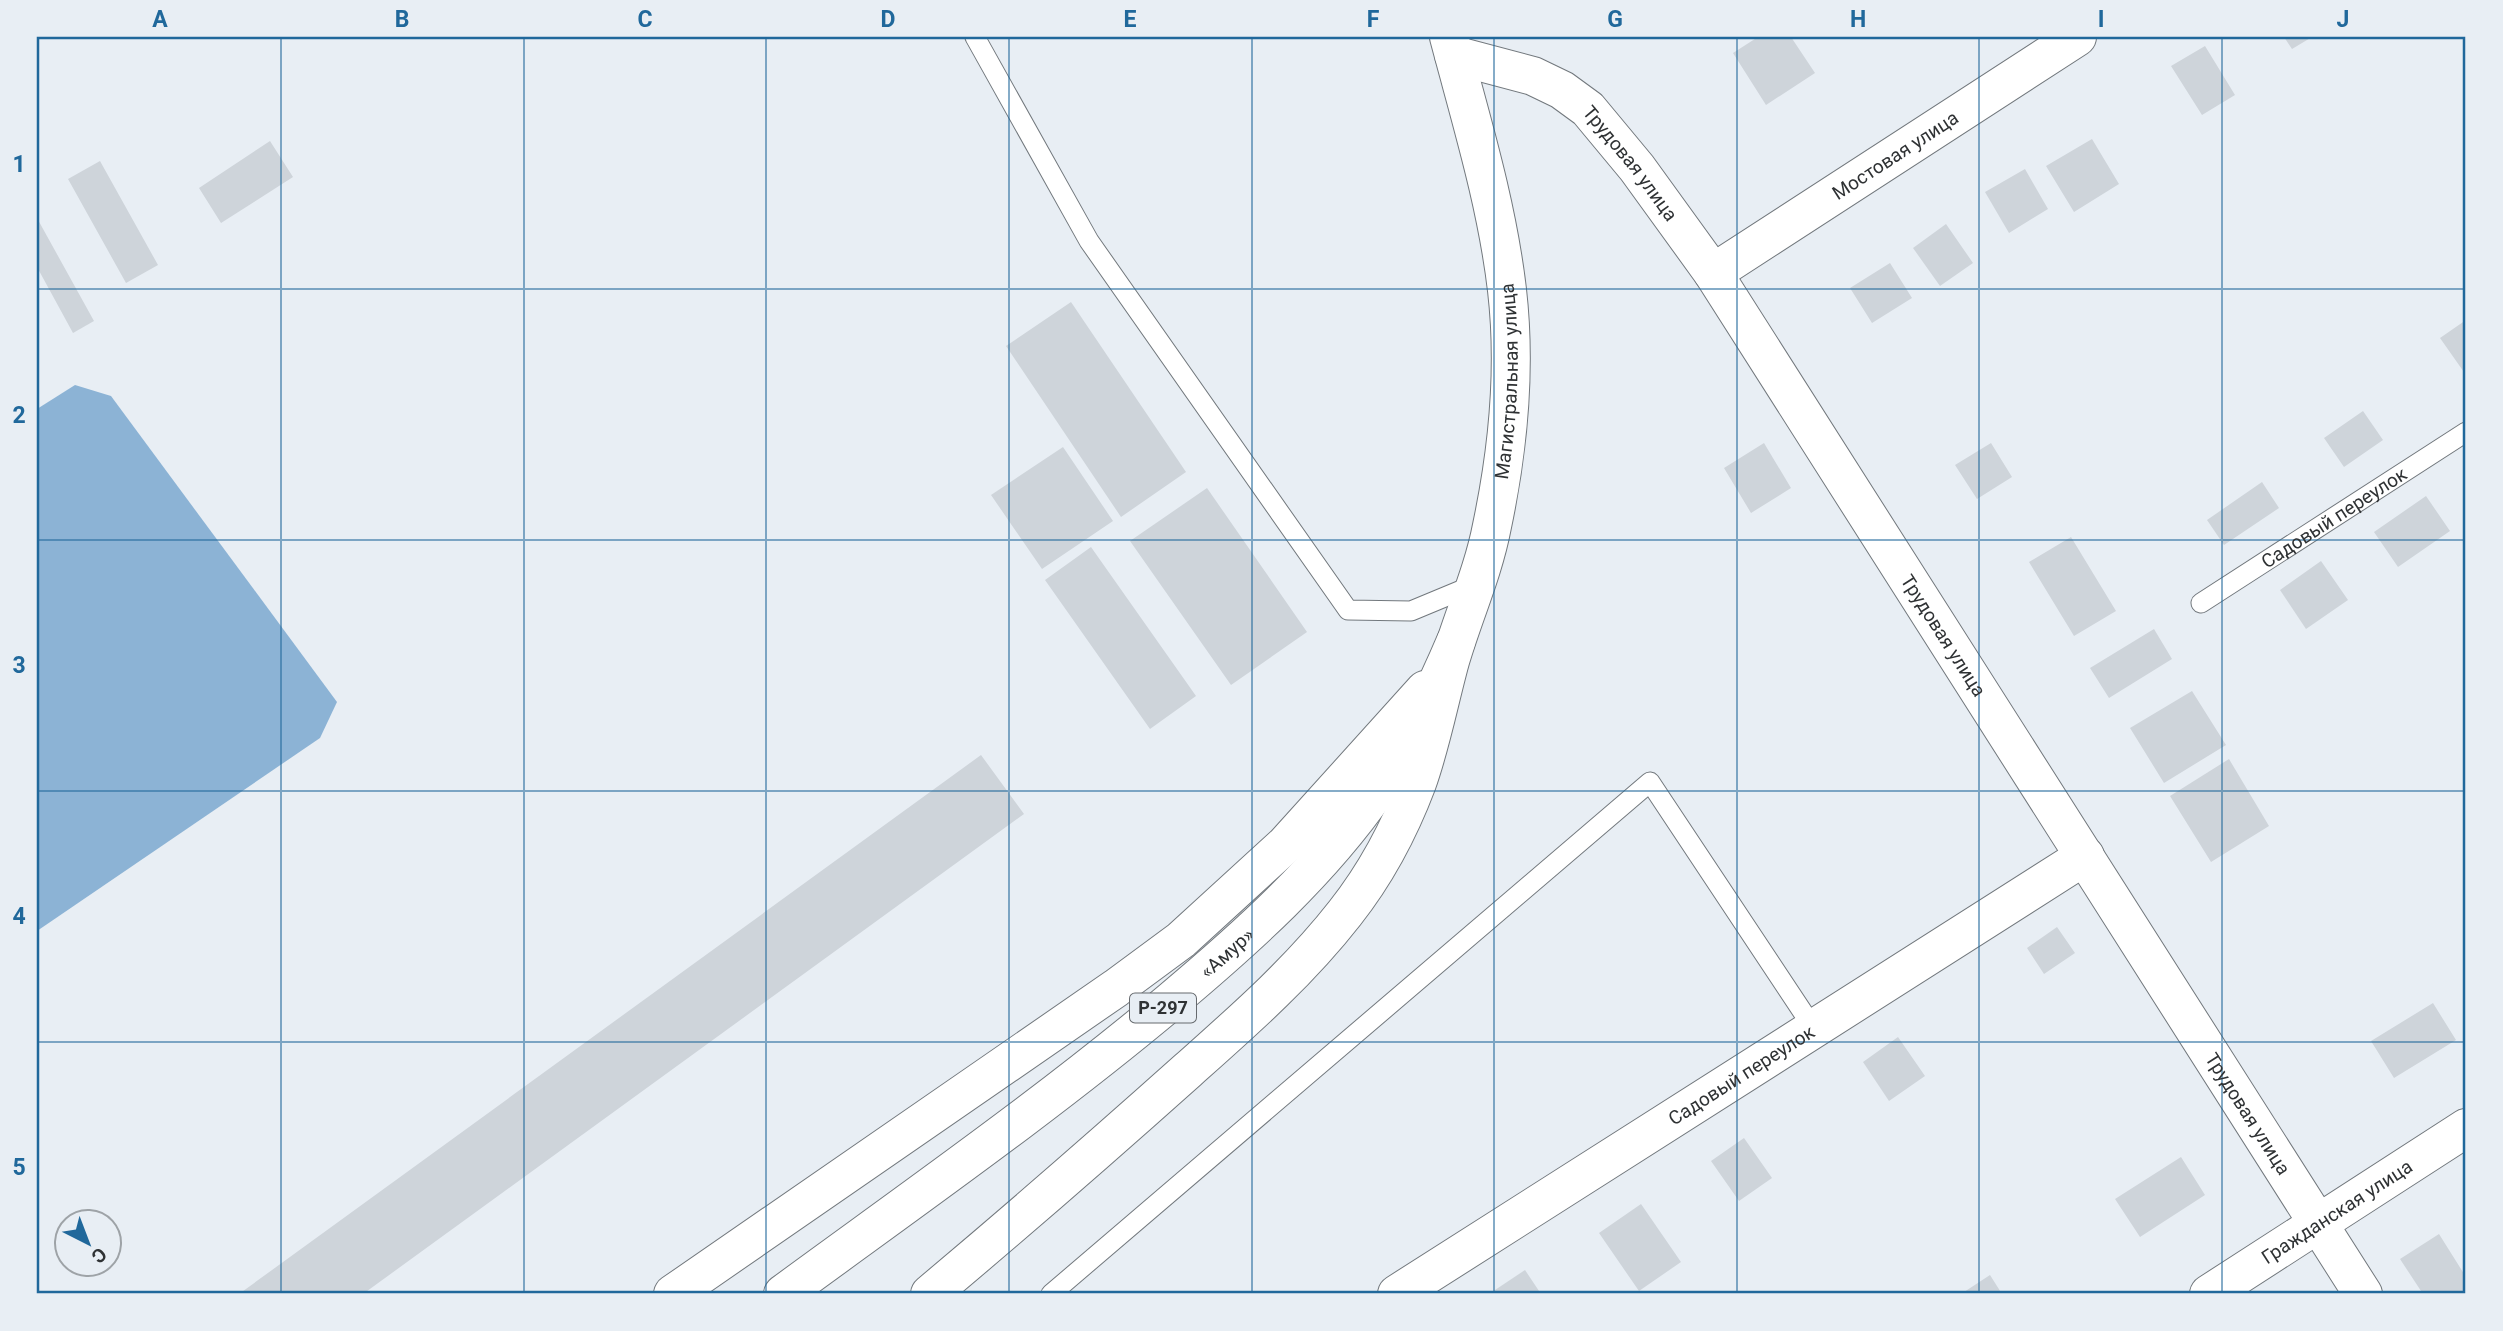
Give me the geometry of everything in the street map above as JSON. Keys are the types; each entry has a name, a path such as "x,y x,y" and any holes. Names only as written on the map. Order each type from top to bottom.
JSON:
{"main road":[{"name":"Мостовая улица","path":"1713,272 2077,37"},
{"name":"Магистральная улица","path":"1451,46 1485,172 1499,236 1507,292 1510,345 1503,467 1492,530 1456,641"},
{"name":"Трудовая улица","path":"1451,46 1562,89 1588,109 1637,168 1713,272 2363,1294"},
{"path":"673,1294 1181,940 1286,844 1399,722 1423,694 1456,641"},
{"path":"930,1294 1064,1181 1242,1022 1281,985 1347,911 1401,821 1414,790 1456,641"},
{"name":"«Амур»","path":"783,1294 1059,1091 1210,968 1276,908 1377,790 1432,698 1456,641"},
{"name":"Садовый переулок","path":"1397,1294 2085,856"},
{"name":"Гражданская улица","path":"2209,1294 2466,1128"}],"lane":[{"path":"975,37 1089,241 1348,610 1411,611 1477,583"},
{"name":"Садовый переулок","path":"2201,603 2466,432"},
{"path":"1051,1294 1650,782 1814,1029"}],"shaded area":[{"path":"75,385 111,396 337,702 320,738 37,931 37,409"}],"building":[{"path":"1758,37 1791,37 1815,73 1766,105 1733,53"},
{"path":"2284,37 2312,37 2292,49"},
{"path":"2205,46 2235,95 2202,115 2171,66"},
{"path":"2092,139 2119,184 2074,212 2046,166"},
{"path":"270,141 293,177 221,223 199,188"},
{"path":"100,161 158,265 126,283 68,179"},
{"path":"2025,169 2048,209 2009,233 1985,192"},
{"path":"37,218 94,321 73,333 37,267"},
{"path":"1946,224 1973,263 1940,286 1913,248"},
{"path":"1890,263 1912,298 1872,323 1850,288"},
{"path":"1071,302 1186,472 1121,517 1006,346"},
{"path":"2466,320 2466,375 2440,338"},
{"path":"2363,411 2383,440 2344,467 2324,438"},
{"path":"1764,443 1791,488 1751,513 1724,468"},
{"path":"1991,443 2012,477 1977,499 1955,465"},
{"path":"1063,447 1113,521 1042,569 991,495"},
{"path":"2262,482 2279,508 2224,545 2207,520"},
{"path":"1207,488 1307,632 1231,685 1130,541"},
{"path":"2426,496 2450,531 2398,567 2374,532"},
{"path":"2071,537 2116,611 2074,636 2029,562"},
{"path":"1091,547 1196,696 1150,729 1045,580"},
{"path":"2321,561 2348,600 2306,629 2280,590"},
{"path":"2154,629 2172,659 2109,698 2090,668"},
{"path":"2192,691 2226,745 2164,783 2130,728"},
{"path":"981,755 1024,814 363,1294 239,1294"},
{"path":"2229,759 2269,826 2211,862 2170,796"},
{"path":"2057,927 2075,953 2044,974 2027,948"},
{"path":"2433,1003 2456,1040 2394,1078 2371,1041"},
{"path":"1898,1037 1925,1076 1889,1101 1863,1062"},
{"path":"1744,1138 1772,1178 1739,1201 1711,1161"},
{"path":"2181,1157 2205,1195 2140,1237 2115,1199"},
{"path":"1641,1204 1681,1262 1639,1291 1599,1233"},
{"path":"2439,1234 2466,1277 2466,1291 2461,1294 2423,1294 2400,1259"},
{"path":"1525,1270 1541,1294 1489,1294"},
{"path":"1990,1275 2002,1294 1961,1294"}]}
